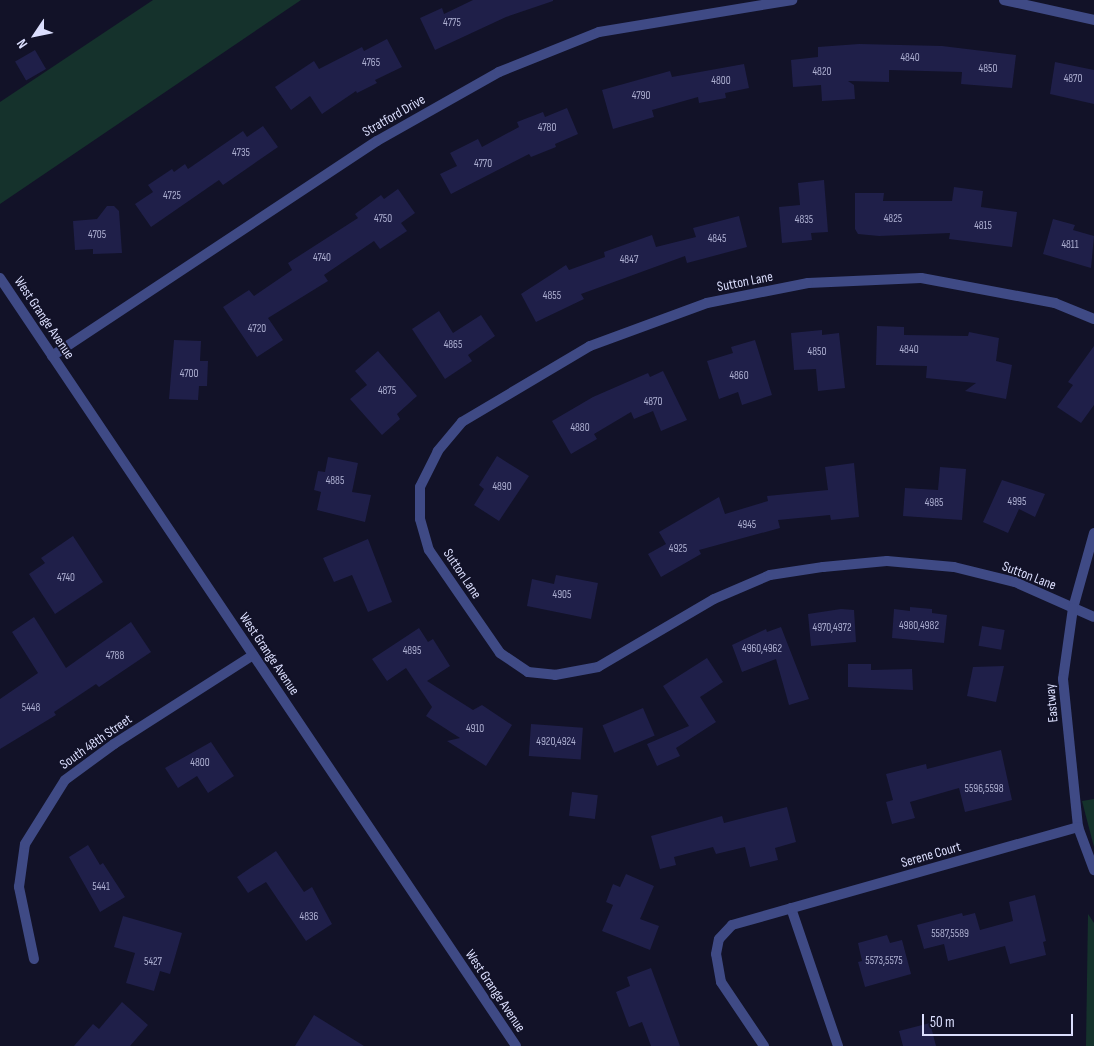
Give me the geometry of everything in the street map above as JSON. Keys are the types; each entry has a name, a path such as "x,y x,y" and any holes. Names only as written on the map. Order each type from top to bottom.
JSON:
{"street":[{"name":"Stratford Drive","path":"52,356 377,142 500,72 599,32 792,0"},
{"path":"1004,0 1094,20"},
{"name":"West Grange Avenue","path":"0,278 516,1046"},
{"name":"Sutton Lane","path":"1094,319 1055,304 921,278 808,283 707,303 590,346 462,422 438,451 420,487 420,519 429,550 500,653 528,672 555,675 598,667 714,599 770,575 823,567 888,561 954,567 1016,582 1094,617"},
{"name":"Eastway","path":"1094,533 1073,608 1063,679 1078,827 1094,870"},
{"name":"South 48th Street","path":"34,959 20,887 25,844 65,780 114,744 253,655"},
{"name":"Serene Court","path":"764,1046 721,982 716,954 719,939 732,926 1078,827"},
{"path":"790,908 838,1046"}],"green space":[{"path":"153,0 301,0 0,204 0,102"},
{"path":"1094,799 1094,847 1082,801"},
{"path":"1088,914 1094,923 1094,1046 1086,1046"}],"building":[{"path":"473,0 553,1 506,17 435,50 420,18 442,8 444,14"},
{"path":"387,39 402,67 375,80 377,83 357,93 356,91 322,114 310,96 291,110 275,87 314,61 319,69 362,47 364,51"},
{"path":"859,44 942,46 1016,55 1012,88 961,84 962,72 889,70 889,82 848,81 854,85 855,99 822,101 821,85 793,87 791,60 818,57 818,47"},
{"path":"35,50 46,69 26,81 15,62"},
{"path":"1055,62 1094,70 1094,104 1050,94"},
{"path":"744,64 749,88 725,93 726,98 699,103 698,97 652,110 654,117 613,129 602,90 670,71 672,77"},
{"path":"567,108 578,134 555,144 556,147 531,157 529,154 451,194 440,174 457,166 450,153 478,139 482,147 519,127 517,122 543,112 545,117"},
{"path":"263,126 278,147 223,185 219,180 151,227 135,204 153,192 148,185 172,169 174,172 185,164 188,169 243,131 247,137"},
{"path":"824,180 828,232 811,233 812,240 782,243 779,207 800,205 798,183"},
{"path":"954,187 983,191 981,207 1017,212 1012,247 949,239 950,233 879,236 858,234 855,229 855,193 884,193 883,201 952,201"},
{"path":"398,189 415,213 401,223 407,231 380,249 374,241 324,275 328,281 268,318 283,340 257,357 223,307 249,290 254,296 292,270 288,263 358,218 355,214 381,195 384,199"},
{"path":"107,206 114,206 119,211 122,253 93,254 93,249 75,250 73,221 97,219"},
{"path":"739,216 747,247 687,263 685,256 581,294 584,299 536,322 521,294 566,265 569,270 605,257 604,252 652,235 656,247 696,237 693,228"},
{"path":"1053,219 1075,225 1073,230 1094,236 1091,268 1043,254"},
{"path":"439,311 453,333 481,315 495,336 468,355 472,361 445,379 412,329"},
{"path":"877,326 904,327 904,335 968,336 969,332 999,338 996,361 1012,365 1006,399 965,391 976,383 926,378 927,366 876,365"},
{"path":"822,330 822,335 839,333 845,388 818,391 816,369 794,370 791,333"},
{"path":"174,340 201,341 200,361 208,361 207,386 199,386 198,400 169,399"},
{"path":"755,340 772,395 742,405 738,392 719,399 707,361 733,353 731,347"},
{"path":"1094,346 1094,405 1081,423 1057,407 1073,385 1068,382"},
{"path":"378,351 417,396 397,414 400,419 382,435 350,399 367,385 355,371"},
{"path":"663,371 687,420 661,431 653,411 634,419 631,412 594,434 597,439 571,454 552,421 593,397 648,373 650,377"},
{"path":"497,456 529,476 499,521 474,505 484,489 479,485"},
{"path":"328,457 358,463 352,492 371,495 365,522 317,510 321,492 314,490 318,471 325,472"},
{"path":"854,463 859,517 831,520 830,515 778,520 780,528 699,550 701,554 661,577 648,554 666,544 659,532 719,497 725,514 768,501 767,496 828,490 825,467"},
{"path":"940,467 966,469 962,520 903,516 905,488 938,490"},
{"path":"1002,480 1045,494 1035,517 1019,509 1008,533 983,522"},
{"path":"73,536 103,582 55,614 29,574 45,563 41,558"},
{"path":"368,539 392,602 368,612 352,575 334,582 323,558"},
{"path":"556,575 598,583 591,619 527,606 532,579 554,584"},
{"path":"910,607 932,609 932,613 947,615 944,643 892,638 894,609 910,611"},
{"path":"841,609 854,610 856,642 811,646 808,614"},
{"path":"34,617 66,668 131,622 151,652 99,687 96,684 54,712 56,715 0,749 0,699 38,673 12,632"},
{"path":"982,626 1005,630 1001,650 979,646"},
{"path":"781,627 809,699 789,705 776,659 742,672 732,645 766,629 767,632"},
{"path":"419,628 428,642 433,639 450,666 427,681 473,710 482,705 512,725 486,766 447,741 460,738 426,716 432,707 406,668 387,681 372,659"},
{"path":"707,658 723,682 700,697 716,722 676,748 680,756 657,766 647,744 689,726 663,686"},
{"path":"848,664 871,664 871,670 912,669 913,690 848,687"},
{"path":"1004,666 996,702 967,696 973,667"},
{"path":"643,708 655,736 614,753 602,725"},
{"path":"531,724 583,728 581,760 529,756"},
{"path":"211,742 234,776 208,793 197,776 178,788 165,768"},
{"path":"1001,750 1012,800 965,812 959,788 910,802 915,818 892,824 886,802 893,800 886,774 926,764 927,769"},
{"path":"572,792 598,795 595,819 569,816"},
{"path":"787,807 796,842 775,848 778,860 750,867 745,847 716,854 713,847 674,857 676,865 660,869 651,836 722,816 724,823"},
{"path":"88,845 100,865 103,863 125,897 100,912 69,857"},
{"path":"276,851 304,892 312,887 332,924 306,941 266,882 248,893 237,877"},
{"path":"626,874 654,886 640,919 659,926 650,950 602,931 613,905 606,902 613,884 620,887"},
{"path":"1035,895 1046,941 1043,942 1046,955 1010,964 1005,946 948,961 944,944 924,949 917,925 962,913 963,916 975,913 980,930 1013,921 1009,902"},
{"path":"123,916 182,933 170,974 160,971 154,991 126,983 135,953 114,947"},
{"path":"887,935 890,943 902,940 911,974 865,987 858,962 862,961 858,943"},
{"path":"651,968 680,1046 651,1046 642,1022 629,1027 616,992 630,986 627,977"},
{"path":"122,1002 148,1025 130,1046 74,1046 93,1024 99,1029"},
{"path":"314,1015 335,1028 364,1046 295,1046"},
{"path":"930,1023 936,1046 903,1046 899,1031"}]}
